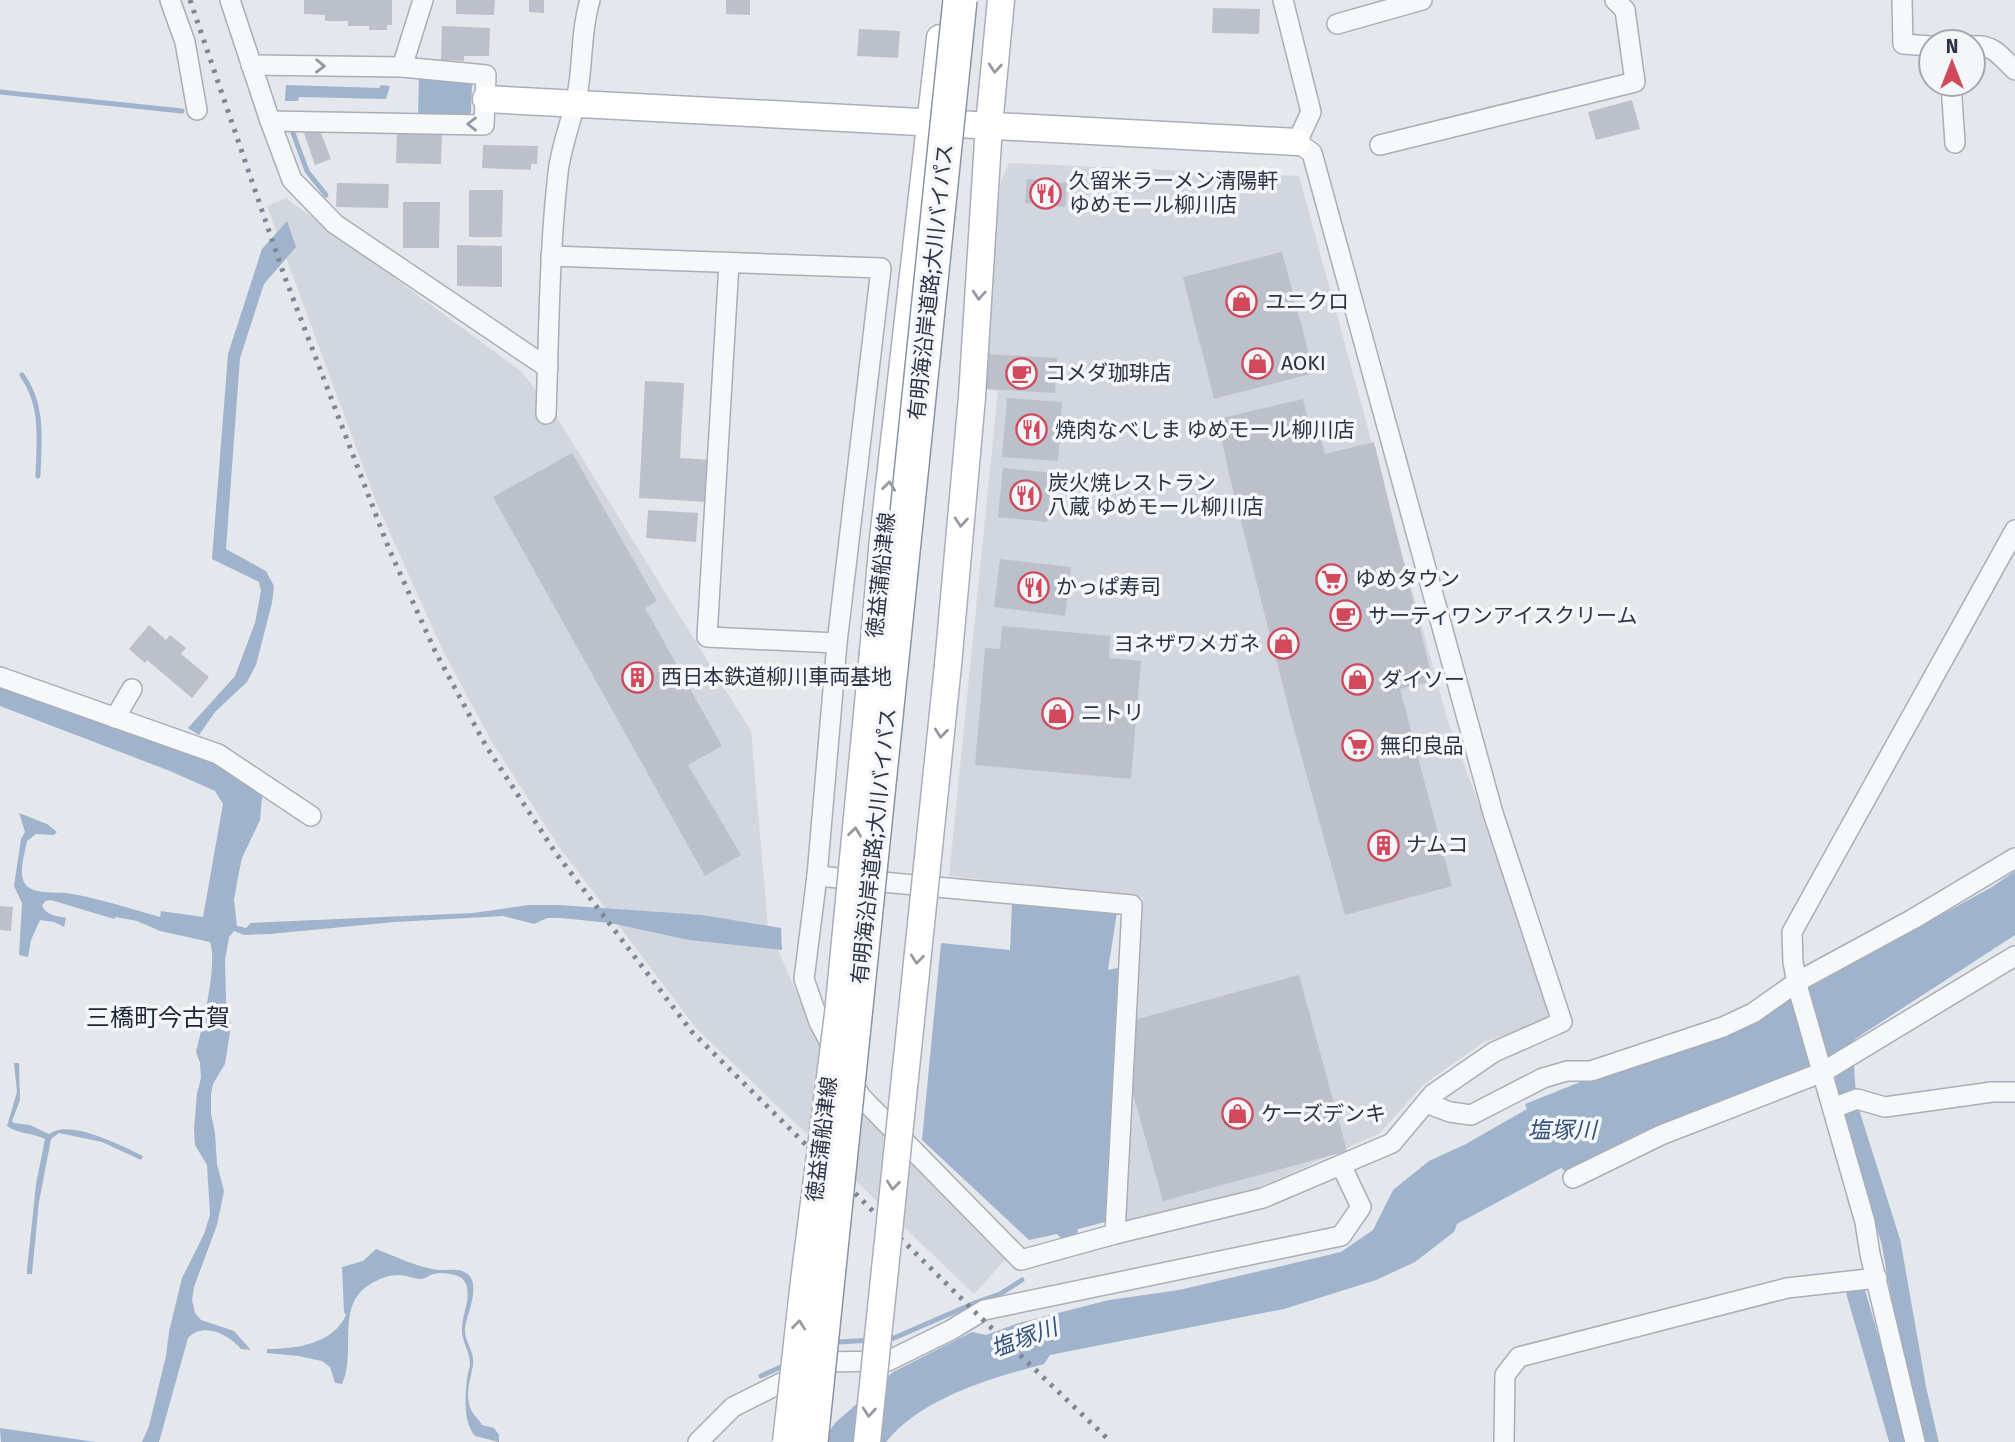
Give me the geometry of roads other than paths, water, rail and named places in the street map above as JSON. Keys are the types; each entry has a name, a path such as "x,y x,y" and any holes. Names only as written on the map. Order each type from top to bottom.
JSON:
{"highway":[{"name":"有明海沿岸道路;大川バイパス","path":"811,1442 960,0"}],"main road":[{"name":"徳益蒲船津線","path":"786,1442 838,1014 883,539 943,0"},
{"path":"867,1442 948,665 972,397 989,125 1001,0"},
{"path":"486,99 1297,142"}],"street":[{"path":"170,0 185,42 197,110"},
{"path":"230,0 292,180 335,224 548,368"},
{"path":"402,67 423,0"},
{"path":"546,414 551,256 558,171 563,143 575,105 581,71 584,21 590,0"},
{"path":"551,256 881,268 837,643 817,876 804,979 819,1022 861,1097 1021,1260 1263,1198 1392,1143 1433,1094 1494,1052 1562,1022 1493,813 1312,153 1297,142 1311,113 1283,0"},
{"path":"1337,24 1422,0"},
{"path":"1380,145 1635,82 1625,10 1615,0"},
{"path":"1902,0 1903,44 1917,45"},
{"path":"1987,46 1995,49 2015,70"},
{"path":"251,65 402,67 486,75 484,125 270,121"},
{"path":"1952,98 1955,143"},
{"path":"729,262 707,637 837,643"},
{"path":"867,383 902,385"},
{"path":"1915,1442 1870,1254 1866,1222 1798,985 1791,932 2015,530"},
{"path":"0,677 218,754 311,816"},
{"path":"115,718 132,689"},
{"path":"1426,1103 1450,1112 1471,1115 1543,1078 1567,1071 1591,1071 1723,1027 1753,1013 2015,858"},
{"path":"817,876 1132,905 1115,1234"},
{"path":"1573,1178 1661,1135 1823,1072 2015,956"},
{"path":"1833,1108 1857,1099 1885,1107 1992,1091 2015,1092"},
{"path":"698,1442 733,1407 823,1362 888,1361 951,1330 984,1310 1342,1236 1361,1207 1341,1165"},
{"path":"1504,1442 1505,1375 1519,1357 1787,1288 1877,1278"}],"water":[{"path":"419,77 472,83 471,112 468,116 418,115"},
{"path":"286,85 379,88 381,85 390,86 386,99 299,97 298,101 285,101"},
{"path":"287,221 296,247 264,284 240,358 226,549 266,571 274,586 272,603 256,665 247,682 215,712 199,735 188,728 235,676 255,623 261,591 259,582 212,559 228,354 262,249"},
{"path":"0,684 215,761 245,780 260,794 260,820 242,858 238,877 234,900 237,926 246,928 251,923 473,913 529,905 559,905 702,915 781,928 782,950 689,940 610,923 561,918 547,918 534,924 503,916 395,922 270,934 244,935 234,931 229,937 225,960 226,1002 231,1025 225,1064 213,1084 211,1094 217,1164 224,1191 217,1225 194,1287 192,1300 195,1313 201,1320 234,1331 251,1350 241,1349 230,1339 208,1330 194,1333 188,1338 159,1442 142,1442 149,1426 182,1278 204,1234 210,1215 207,1165 195,1145 194,1129 201,1078 196,1052 211,980 212,952 210,942 160,931 137,921 116,917 114,919 51,900 42,905 46,911 66,918 64,927 40,920 31,940 28,957 19,955 22,903 14,886 21,839 25,832 19,813 47,824 57,832 54,835 36,834 27,841 22,877 28,887 41,892 90,898 160,917 161,911 203,917 223,804 215,791 170,771 0,706"},
{"name":"塩塚川","path":"2015,871 2015,935 1832,1054 1801,1070 1642,1132 1565,1171 1561,1168 1457,1224 1454,1232 1415,1262 1376,1280 1284,1309 1050,1355 1044,1364 980,1383 938,1402 918,1413 886,1442 822,1442 835,1423 893,1372 972,1332 986,1335 1019,1323 1109,1300 1179,1290 1341,1252 1373,1230 1393,1190 1429,1161 1466,1144 1527,1109 1525,1104 1628,1063 1730,1031 1992,887"},
{"path":"1012,904 1117,912 1108,970 1118,968 1105,1222 1078,1229 1077,1234 1061,1238 1057,1234 1029,1240 922,1140 941,943 1010,950"},
{"path":"14,1063 19,1063 20,1100 12,1121 14,1123 30,1125 49,1134 69,1129 82,1131 110,1140 143,1156 141,1160 102,1142 59,1133 51,1139 39,1202 32,1274 27,1274 27,1270 36,1184 45,1139 15,1131 7,1126 17,1092"},
{"path":"376,1249 425,1267 461,1271 469,1275 473,1294 465,1333 473,1365 468,1391 469,1402 472,1412 482,1425 494,1428 499,1435 499,1442 475,1436 468,1424 465,1401 470,1364 462,1328 468,1294 465,1282 458,1276 437,1273 419,1279 402,1275 391,1276 372,1283 359,1294 349,1318 348,1359 342,1384 335,1383 330,1367 322,1361 267,1353 267,1349 301,1346 332,1333 346,1315 342,1267 363,1261"},
{"path":"0,1428 95,1442 1,1442"}],"waterway":[{"path":"0,92 182,111"},
{"path":"293,133 307,171 326,195"},
{"path":"22,375 34,398 39,423 38,476"},
{"path":"1847,1019 1844,1060 1847,1103 1891,1242 1929,1442"},
{"path":"885,1339 894,1338 1000,1294 1022,1280"},
{"path":"1856,1293 1899,1442"},
{"path":"833,1344 871,1340"},
{"path":"761,1376 785,1365"}],"railway":[{"path":"190,0 284,275 389,549 435,651 486,746 555,852 692,1032 977,1314 1111,1442"}],"place":[{"name":"久留米ラーメン清陽軒 ゆめモール柳川店","path":"1046,193"},
{"name":"ユニクロ","path":"1242,302"},
{"name":"AOKI","path":"1258,363"},
{"name":"コメダ珈琲店","path":"1022,373"},
{"name":"焼肉なべしま ゆめモール柳川店","path":"1032,430"},
{"name":"炭火焼レストラン 八蔵 ゆめモール柳川店","path":"1025,495"},
{"name":"ゆめタウン","path":"1332,579"},
{"name":"かっぱ寿司","path":"1033,587"},
{"name":"サーティワンアイスクリーム","path":"1345,616"},
{"name":"ヨネザワメガネ","path":"1283,644"},
{"name":"西日本鉄道柳川車両基地","path":"638,677"},
{"name":"ダイソー","path":"1358,680"},
{"name":"ニトリ","path":"1058,713"},
{"name":"無印良品","path":"1357,746"},
{"name":"ナムコ","path":"1383,845"},
{"name":"ケーズデンキ","path":"1238,1114"}],"district":[{"name":"三橋町今古賀","path":"158,1018"}]}
